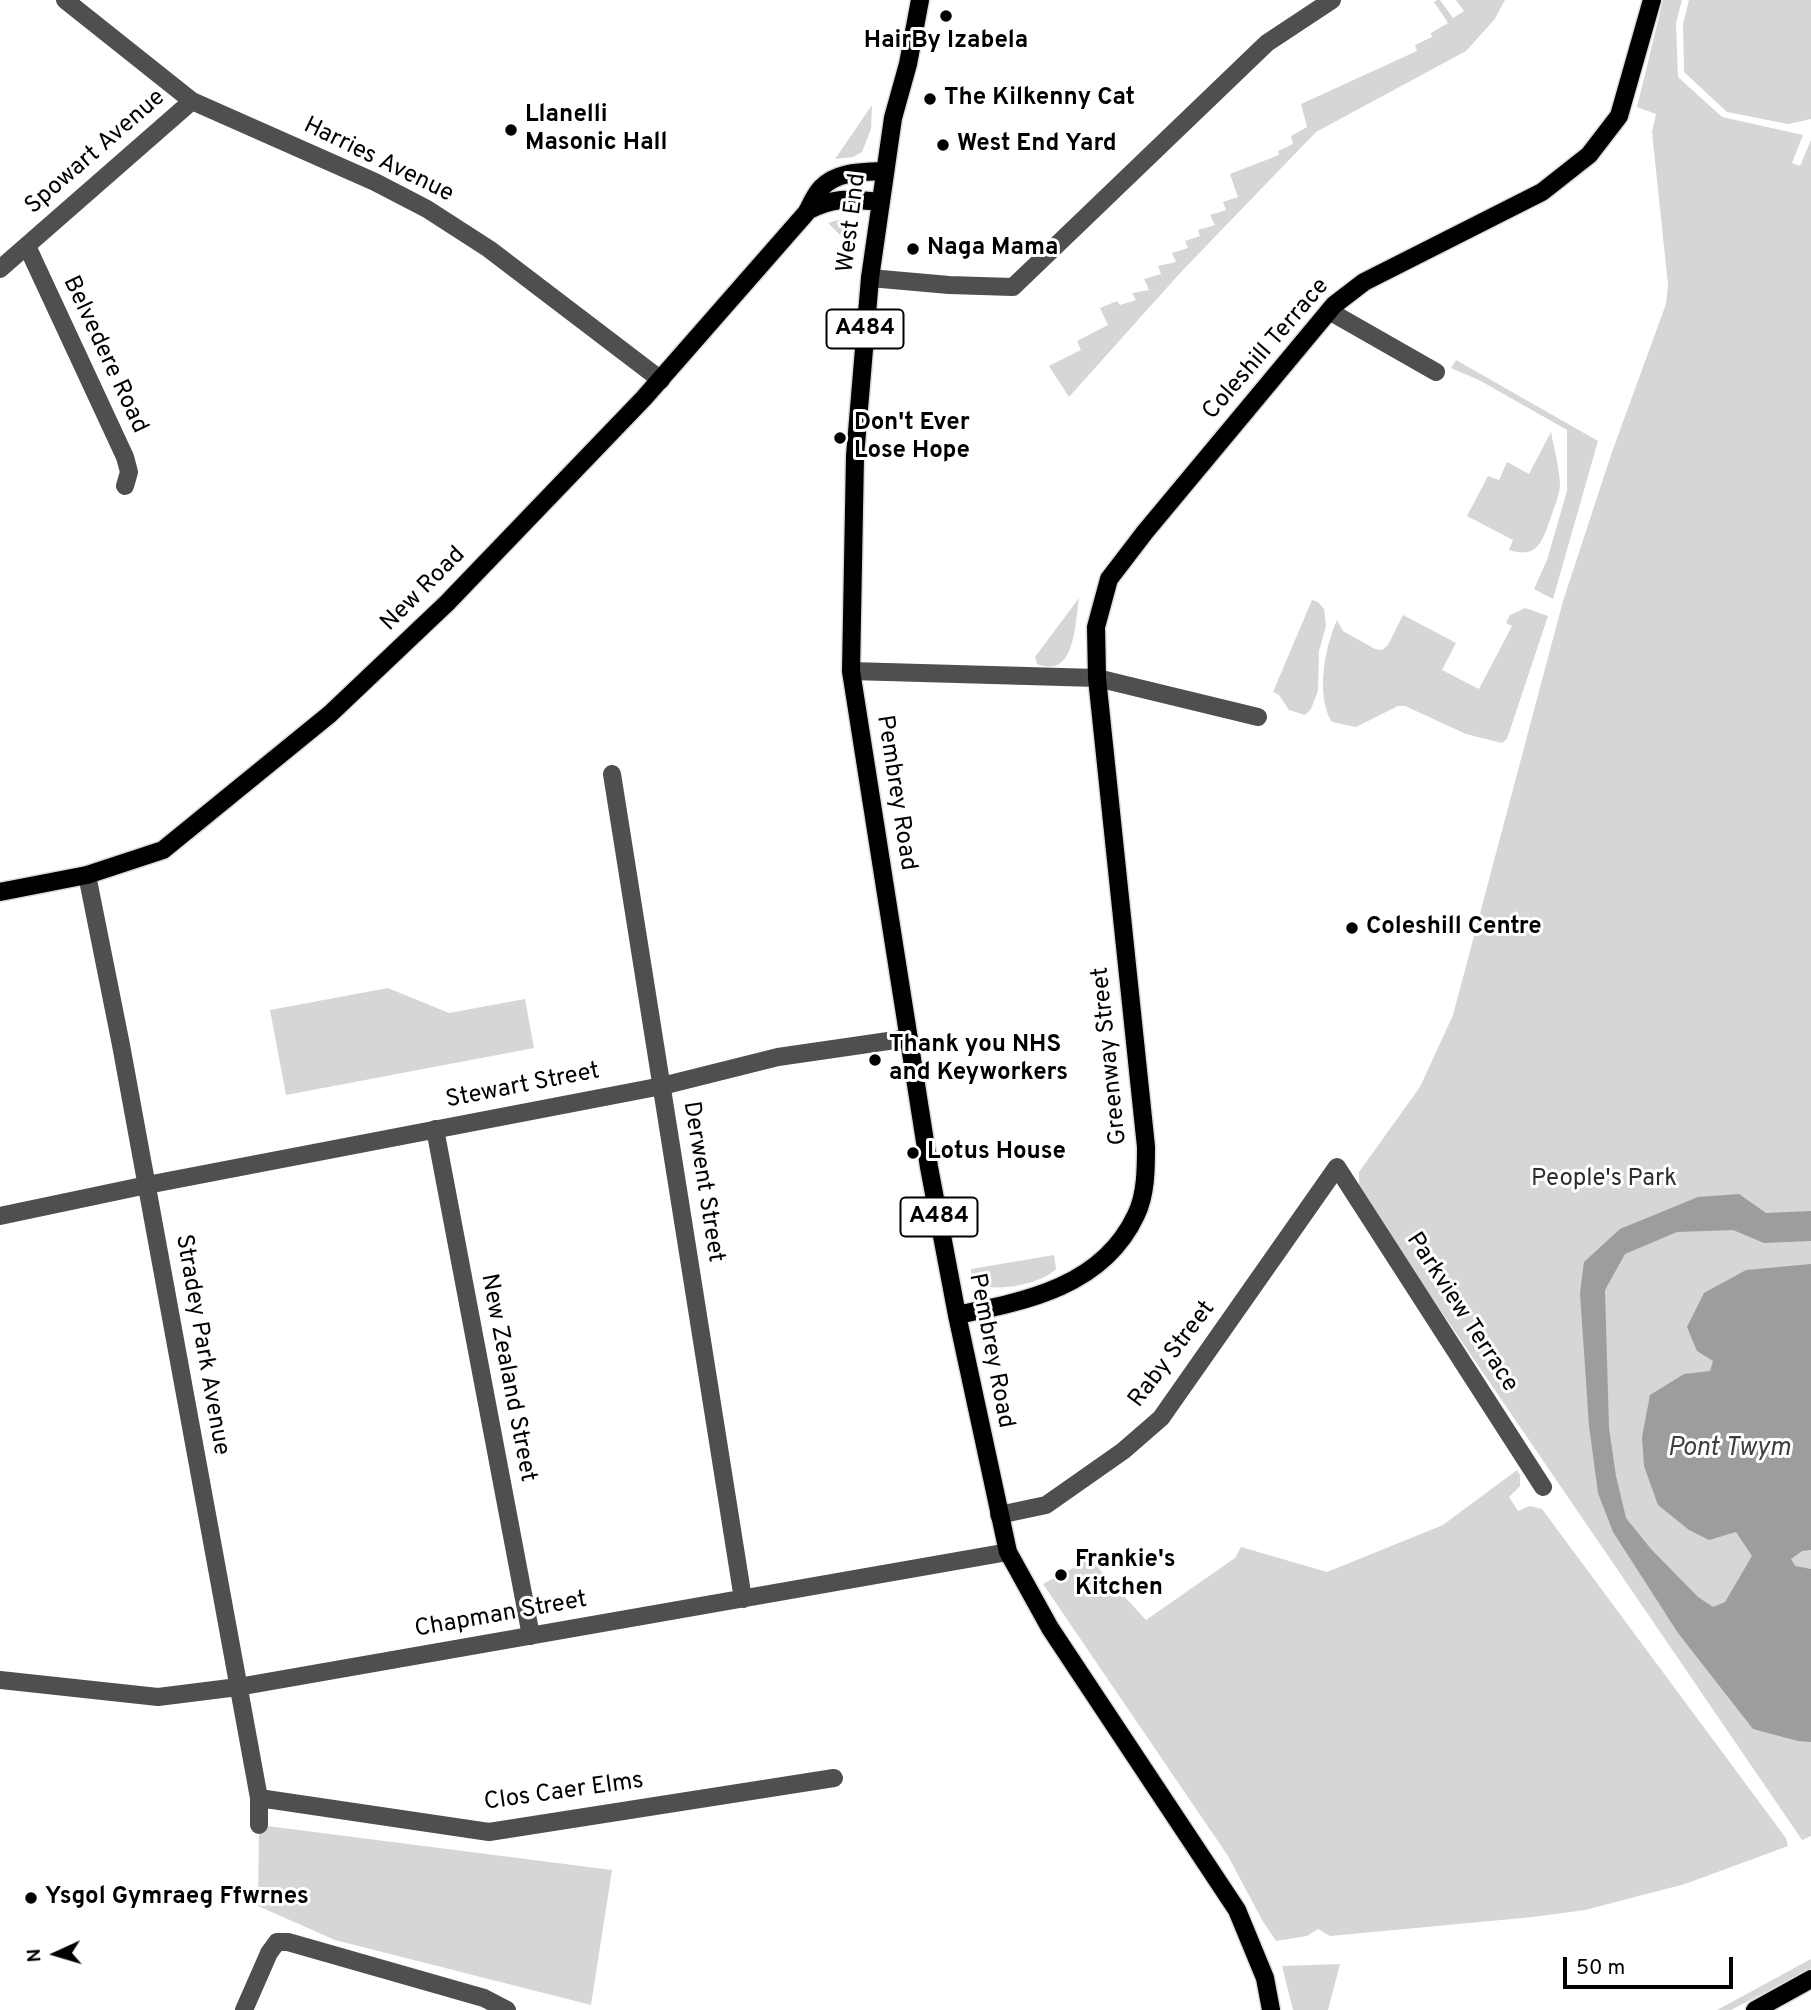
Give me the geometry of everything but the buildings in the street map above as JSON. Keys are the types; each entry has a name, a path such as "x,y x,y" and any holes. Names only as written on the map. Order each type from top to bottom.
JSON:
{"main road":[{"name":"West End","path":"855,456 870,278 884,171 893,118 908,64 920,0"},
{"name":"Coleshill Terrace","path":"1097,678 1096,627 1109,579 1145,532 1329,310 1364,282 1542,192 1590,155 1619,116 1652,0"},
{"name":"New Road","path":"0,892 87,875 163,850 330,714 447,603 660,380 807,212 821,188 837,177 851,173 884,171"},
{"name":"New Road","path":"807,212 825,202 843,199 881,202"},
{"name":"Pembrey Road","path":"855,456 851,671 929,1167 957,1315 1008,1552 1051,1628 1237,1910 1265,1978 1271,2010"},
{"name":"Greenway Street","path":"957,1315 1015,1304 1082,1277 1112,1254 1138,1214 1146,1173 1146,1147 1097,678"},
{"path":"1755,2010 1811,1979"}],"street":[{"name":"Harries Avenue","path":"65,0 192,101 363,177 427,209 521,271 660,380"},
{"path":"870,278 1013,287 1268,43 1332,0"},
{"name":"Spowart Avenue","path":"0,269 192,101"},
{"name":"Belvedere Road","path":"27,246 125,457 129,472 125,486"},
{"path":"1329,310 1436,372"},
{"path":"851,671 1097,678 1258,717"},
{"name":"Derwent Street","path":"612,774 743,1599"},
{"name":"Stradey Park Avenue","path":"87,875 147,1185 259,1798 259,1825"},
{"name":"Stewart Street","path":"0,1216 662,1086 778,1057 909,1038"},
{"name":"New Zealand Street","path":"435,1129 531,1636"},
{"name":"Parkview Terrace","path":"1337,1167 1543,1487"},
{"name":"Raby Street","path":"999,1515 1046,1506 1123,1451 1161,1418 1337,1167"},
{"name":"Chapman Street","path":"0,1680 159,1697 237,1687 1008,1552"},
{"name":"Clos Caer Elms","path":"259,1798 489,1832 834,1778"},
{"path":"244,2010 269,1953 277,1942 288,1942 484,1998 507,2010"}],"green space":[{"path":"1440,0 1453,18 1464,11 1456,0 1505,0 1494,20 1466,51 1316,132 1181,272 1069,397 1049,366 1081,350 1077,341 1108,325 1100,308 1117,301 1120,305 1136,300 1132,293 1149,290 1144,279 1161,274 1158,266 1176,262 1172,253 1188,248 1185,241 1200,236 1198,230 1215,225 1210,215 1226,210 1223,202 1238,197 1230,174 1279,155 1278,151 1293,144 1291,136 1307,127 1301,104 1417,51 1415,45 1432,37 1431,33 1448,23 1434,2"},
{"name":"People's Park","path":"1663,0 1682,0 1676,23 1678,77 1722,117 1803,135 1792,163 1800,166 1811,140 1811,1836 1802,1840 1359,1191 1359,1172 1420,1087 1453,1015 1563,601 1612,452 1666,304 1668,285 1652,132 1656,114 1637,107"},
{"path":"1689,0 1811,0 1811,119 1788,124 1727,112 1684,72 1683,24"},
{"path":"872,105 871,129 862,152 853,157 835,159"},
{"path":"838,220 849,223 852,227 856,236 857,252 828,223"},
{"path":"1456,360 1598,441 1553,599 1534,589 1547,560 1567,491 1567,430 1479,380 1451,368"},
{"path":"1551,432 1560,487 1552,514 1539,545 1528,552 1509,550 1513,540 1467,516 1488,476 1499,480 1507,462 1529,474"},
{"path":"1079,598 1074,634 1066,656 1059,664 1050,667 1037,664 1035,657"},
{"path":"1312,600 1324,609 1326,626 1319,651 1318,691 1311,709 1305,715 1289,710 1279,695 1273,692"},
{"path":"1525,608 1548,616 1507,739 1502,743 1466,734 1405,706 1398,706 1356,727 1332,722 1327,711 1323,685 1326,657 1337,620 1343,631 1375,649 1382,650 1388,645 1403,615 1456,643 1442,670 1479,689 1512,626 1506,623 1510,615"},
{"path":"388,988 449,1013 525,999 534,1048 286,1095 270,1010"},
{"path":"1054,1255 1056,1269 1048,1275 1008,1287 982,1285 974,1279 971,1269"},
{"path":"1517,1470 1520,1486 1509,1497 1518,1511 1530,1506 1542,1509 1786,1838 1788,1846 1685,1884 1585,1910 1330,1936 1318,1929 1307,1936 1276,1941 1228,1856 1043,1584 1090,1559 1146,1620 1235,1558 1241,1547 1327,1572 1443,1525"},
{"path":"259,1825 612,1870 591,2005 335,1940 258,1906"},
{"path":"1811,1959 1811,1968 1731,2010 1717,2010"},
{"path":"1340,1964 1328,2010 1293,2010 1282,1966"}],"water":[{"name":"Pont Twym","path":"1739,1194 1766,1213 1811,1211 1811,1241 1764,1243 1733,1230 1677,1232 1625,1254 1605,1290 1609,1428 1626,1518 1651,1549 1698,1597 1713,1607 1725,1602 1752,1556 1736,1532 1709,1540 1689,1530 1658,1505 1644,1466 1642,1437 1650,1395 1684,1374 1710,1371 1713,1361 1697,1351 1687,1327 1704,1293 1746,1270 1811,1264 1811,1550 1802,1551 1791,1559 1795,1566 1811,1569 1811,1742 1753,1729 1678,1633 1613,1532 1598,1493 1589,1426 1580,1293 1584,1262 1620,1229 1698,1197"}],"place":[{"name":"HairBy Izabela","path":"946,16"},
{"name":"The Kilkenny Cat","path":"930,99"},
{"name":"Llanelli Masonic Hall","path":"511,130"},
{"name":"West End Yard","path":"943,145"},
{"name":"Naga Mama","path":"913,249"},
{"name":"Don't Ever Lose Hope","path":"840,438"},
{"name":"Coleshill Centre","path":"1352,928"},
{"name":"Thank you NHS and Keyworkers","path":"875,1060"},
{"name":"Lotus House","path":"913,1153"},
{"name":"Frankie's Kitchen","path":"1061,1575"},
{"name":"Ysgol Gymraeg Ffwrnes","path":"31,1898"}]}
